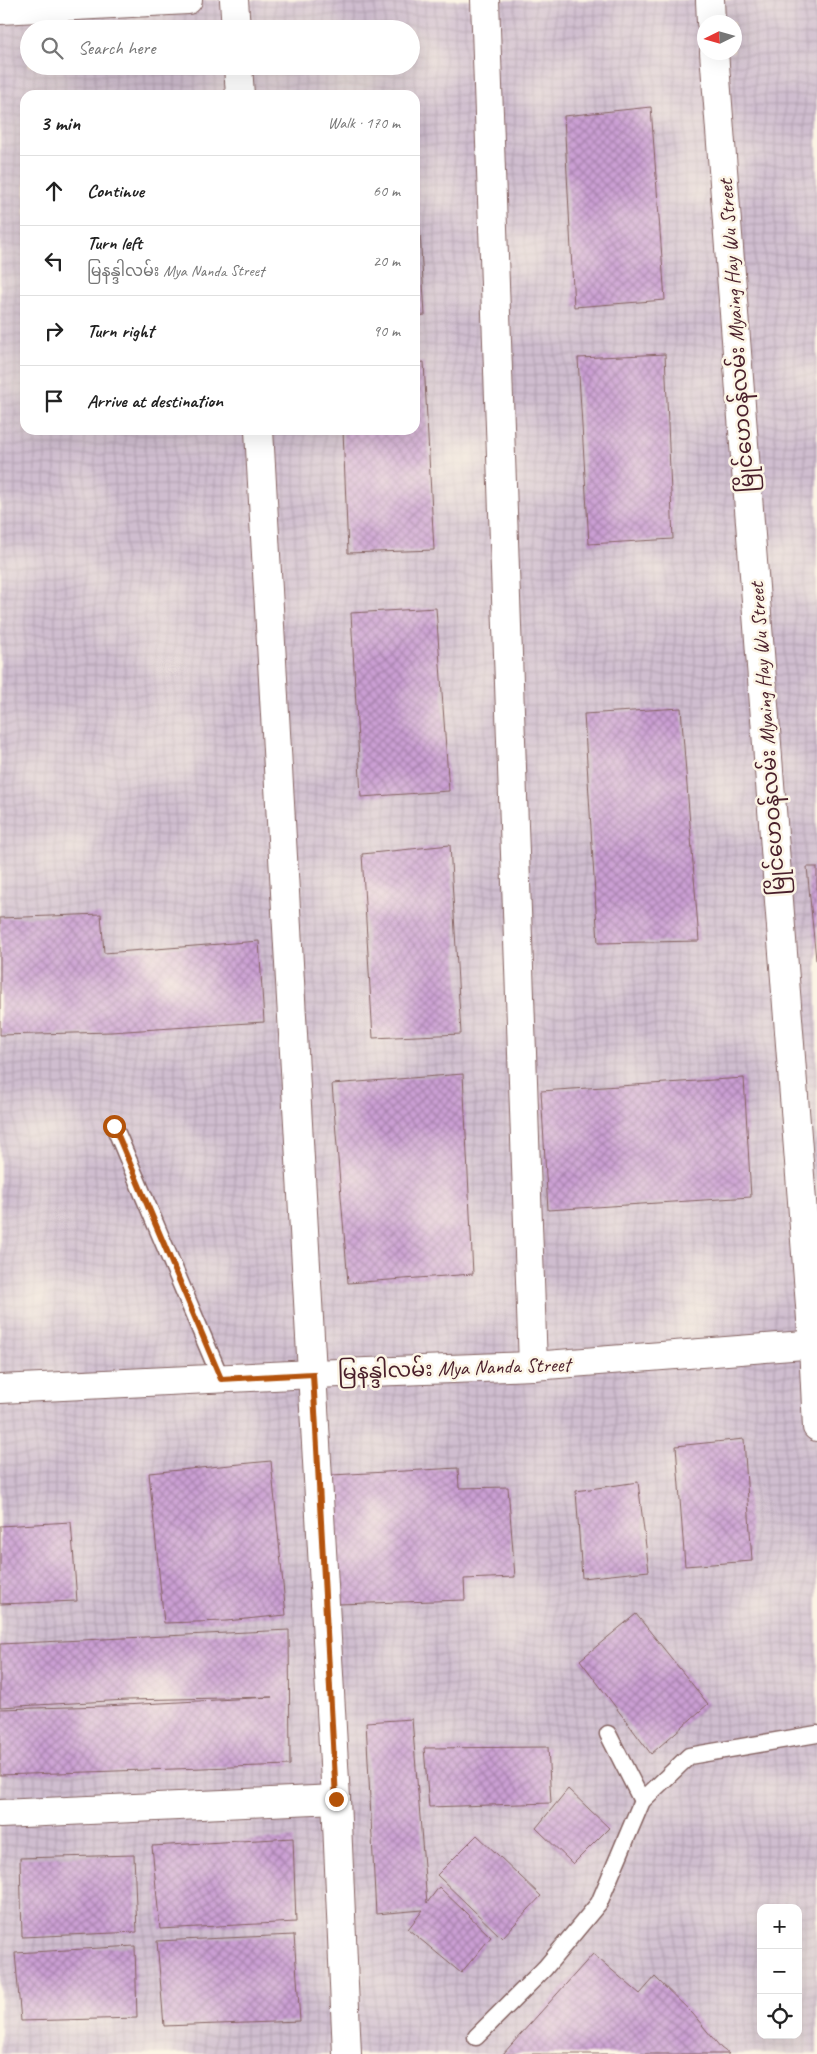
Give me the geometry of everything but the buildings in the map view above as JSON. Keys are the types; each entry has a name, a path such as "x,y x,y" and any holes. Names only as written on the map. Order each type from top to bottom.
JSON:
{"street":[{"path":"0,10 188,0"},
{"path":"234,0 235,20"},
{"path":"485,0 533,1366"},
{"path":"710,0 711,15"},
{"name":"မြိုင်ဟေဝန်လမ်း Myaing Hay Wu Street","path":"715,60 815,1345 817,1427"},
{"path":"239,75 240,90"},
{"path":"259,435 313,1374 336,1799 347,2054"},
{"name":"မြနန္ဒါလမ်း Mya Nanda Street","path":"0,1389 533,1366 815,1345"},
{"path":"0,1814 336,1799"}],"lane":[{"path":"114,1126 221,1379"},
{"path":"608,1734 642,1802"},
{"path":"476,2037 545,1968 599,1902 642,1802 689,1756 817,1734"}],"shaded area":[{"path":"0,0 817,0 817,2054 0,2054"}],"route":[{"path":"114,1126 221,1379 313,1374 336,1799"}]}
